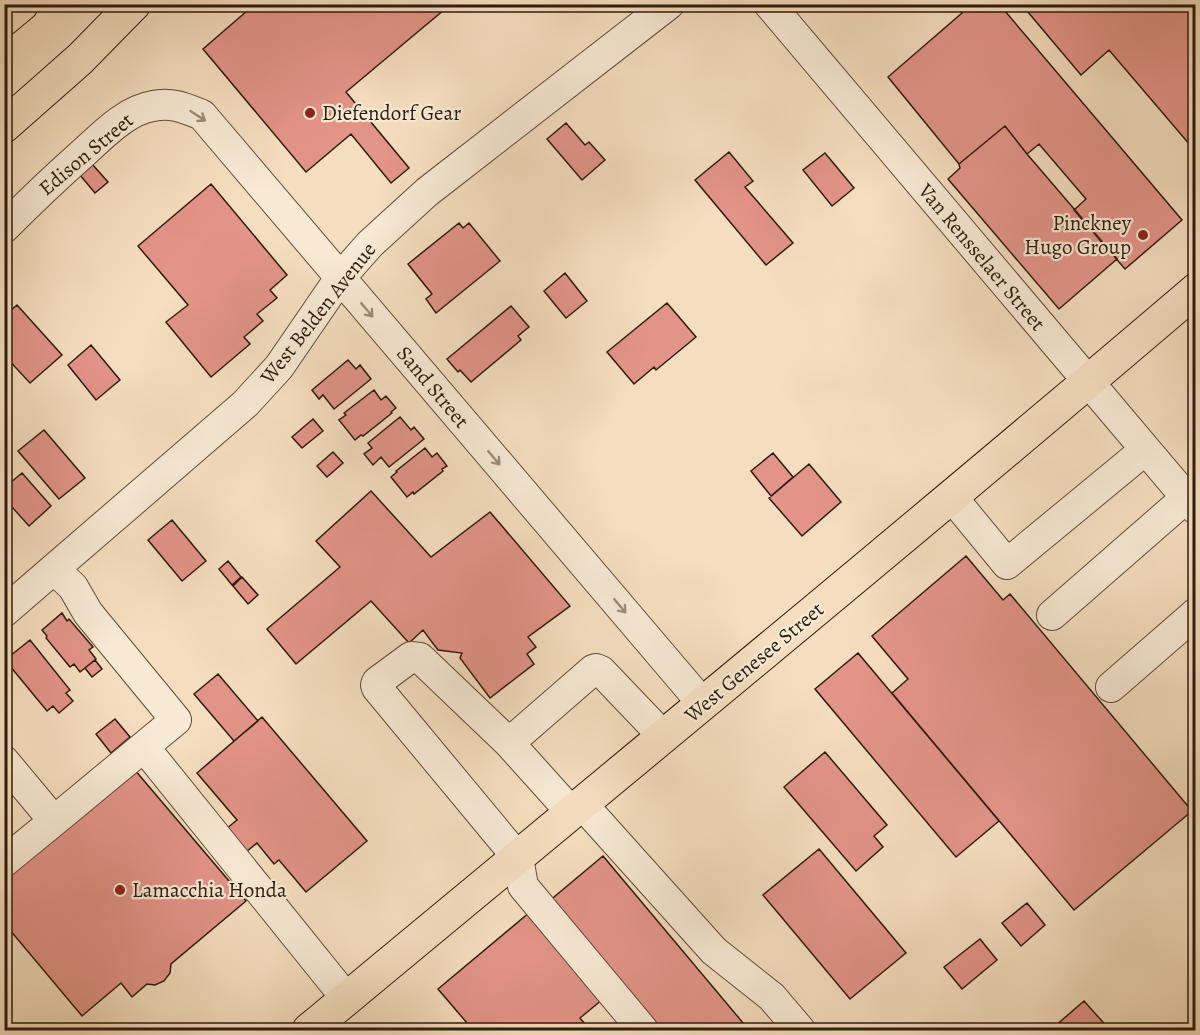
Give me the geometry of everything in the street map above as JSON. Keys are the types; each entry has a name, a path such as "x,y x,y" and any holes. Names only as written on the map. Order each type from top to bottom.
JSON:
{"main road":[{"path":"4,19 22,4"},
{"path":"4,98 119,4"},
{"path":"4,126 80,59 134,4"},
{"name":"West Genesee Street","path":"309,1030 704,704 1196,290"}],"street":[{"name":"West Belden Avenue","path":"4,612 246,404 279,367 340,278 370,244 427,192 669,4"},
{"name":"Van Rensselaer Street","path":"769,4 1191,504"},
{"name":"Sand Street","path":"143,109 154,105 179,106 202,115 704,704"},
{"name":"Edison Street","path":"4,228 106,132 136,111 143,109"},
{"path":"951,496 1007,564 1145,450"},
{"path":"1052,615 1191,504"},
{"path":"4,862 176,720 88,613 73,587 54,569"},
{"path":"1111,687 1196,613"},
{"path":"643,1030 523,886 518,858 377,688 377,682 411,657 420,658 577,808 714,951 772,997 800,1030"},
{"path":"508,743 597,669 663,737"},
{"path":"144,747 347,999"},
{"path":"4,761 54,821"}],"building":[{"name":"Diefendorf Gear","path":"255,4 451,4 346,92 409,168 391,183 351,134 306,172 203,49"},
{"path":"954,4 999,4 1182,220 1125,269 1074,210 1086,199 1039,144 1027,154 1005,126 959,164 888,77 962,13"},
{"path":"1023,4 1196,4 1196,152 1109,50 1081,75"},
{"path":"566,123 585,145 589,142 605,160 582,180 547,139"},
{"path":"1005,126 1117,259 1059,309 948,179 960,168 959,164"},
{"path":"729,152 753,181 745,187 793,243 766,265 695,180"},
{"path":"825,153 854,188 832,206 803,170"},
{"path":"92,164 108,182 95,193 80,175"},
{"path":"211,184 287,275 270,290 277,298 257,314 263,321 244,337 250,344 211,377 166,322 188,305 138,246"},
{"path":"459,223 463,228 469,223 500,261 436,313 426,299 432,294 408,264"},
{"path":"565,273 587,301 566,318 544,291"},
{"path":"667,303 696,337 656,370 654,367 634,384 607,352"},
{"path":"17,305 62,355 30,383 4,355 4,316"},
{"path":"511,306 529,327 518,336 521,340 471,382 447,359"},
{"path":"91,345 120,380 96,400 68,365"},
{"path":"348,360 356,369 360,365 371,379 334,409 323,395 319,399 312,390"},
{"path":"374,390 381,400 386,396 396,408 355,440 339,420 346,415 344,413"},
{"path":"400,417 411,430 414,427 424,439 389,467 381,457 373,465 364,454 372,448 368,443"},
{"path":"313,419 323,431 302,448 292,437"},
{"path":"44,430 85,478 59,499 18,451"},
{"path":"425,448 432,457 437,453 447,466 414,494 413,492 407,497 391,477"},
{"path":"333,452 343,463 327,477 317,466"},
{"path":"773,453 793,477 771,496 751,471"},
{"path":"809,464 841,502 802,536 769,498"},
{"path":"22,473 51,506 29,526 4,498 4,488"},
{"path":"371,491 431,557 490,512 570,606 528,637 536,647 527,654 534,664 490,698 460,658 462,653 438,650 423,630 409,643 371,601 296,664 267,629 340,567 316,541"},
{"path":"172,520 206,561 182,581 148,540"},
{"path":"966,556 1003,600 1010,594 1192,811 1074,910 892,693 908,679 872,636"},
{"path":"228,561 241,577 232,585 219,569"},
{"path":"242,577 258,595 248,604 233,586"},
{"path":"62,613 93,647 89,650 96,659 80,672 74,664 70,667 42,630"},
{"path":"30,640 70,690 66,693 73,701 59,713 53,706 47,711 5,660"},
{"path":"858,653 999,821 956,857 815,689"},
{"path":"95,660 102,669 92,677 85,668"},
{"path":"218,674 258,721 234,741 194,694"},
{"path":"262,717 367,841 306,892 279,860 274,864 257,843 246,852 226,829 237,820 197,773"},
{"path":"115,719 130,737 111,753 96,734"},
{"path":"825,752 887,825 874,836 883,847 856,871 784,787"},
{"name":"Lamacchia Honda","path":"134,769 246,901 171,964 170,973 164,981 155,985 147,984 132,997 121,983 82,1016 4,923 4,878"},
{"path":"819,849 906,953 850,999 763,895"},
{"path":"603,856 749,1030 656,1030 548,902"},
{"path":"1027,903 1045,925 1021,946 1002,923"},
{"path":"530,912 603,999 580,1018 590,1030 473,1030 438,989"},
{"path":"980,939 997,960 962,989 944,967"},
{"path":"1084,1001 1110,1030 1057,1030 1054,1027"}],"place":[{"name":"Diefendorf Gear","path":"310,113"},
{"name":"Pinckney Hugo Group","path":"1143,235"},
{"name":"Lamacchia Honda","path":"120,890"}]}
